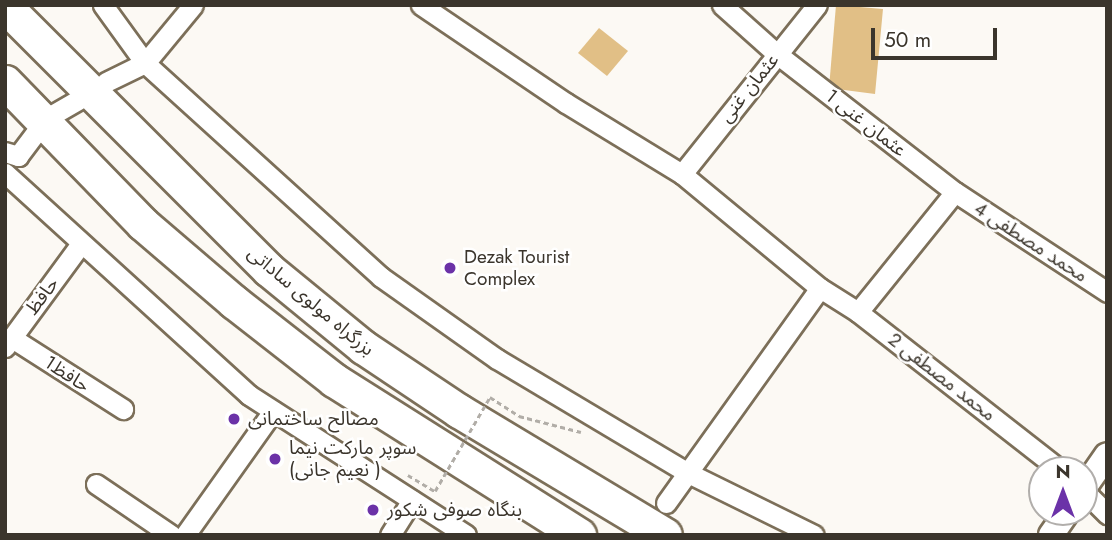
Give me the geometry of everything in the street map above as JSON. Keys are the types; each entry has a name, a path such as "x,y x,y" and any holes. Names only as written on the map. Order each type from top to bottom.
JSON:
{"highway":[{"name":"بزرگراه مولوی ساداتی","path":"5,6 268,270 363,346 459,411 666,519"},
{"path":"5,82 143,224 234,302 334,380 579,535"}],"street":[{"path":"103,5 145,63 381,277 497,359 619,432 688,473 814,535"},
{"path":"106,82 145,63 193,5"},
{"name":"محمد مصطفی 2","path":"421,5 566,103 682,174 820,288 858,313 1042,456"},
{"name":"عثمان غنی 1","path":"722,5 776,54 954,192"},
{"name":"عثمان غنی","path":"682,174 817,5"},
{"path":"52,115 78,100"},
{"path":"5,152 18,156 36,132"},
{"path":"5,173 80,245 272,411 466,535"},
{"path":"858,313 954,192"},
{"name":"محمد مصطفی 4","path":"954,192 1107,292"},
{"name":"حافظ","path":"9,342 80,245"},
{"path":"666,519 688,473 820,288"},
{"name":"حافظ1","path":"9,342 123,410"},
{"path":"185,535 272,411"},
{"path":"96,484 171,535"},
{"path":"390,535 412,500"}],"path":[{"path":"411,473 435,491 490,397 519,416 614,440 619,432"}],"building":[{"path":"836,5 883,9 875,94 829,88"},
{"path":"599,28 628,51 607,76 578,53"}],"place":[{"name":"Dezak Tourist Complex","path":"450,268"},
{"name":"مصالح ساختمانی","path":"234,419"},
{"name":"سوپر مارکت نیما (نعیم جانی )","path":"275,459"},
{"name":"بنگاه صوفی شکور","path":"373,510"}]}
